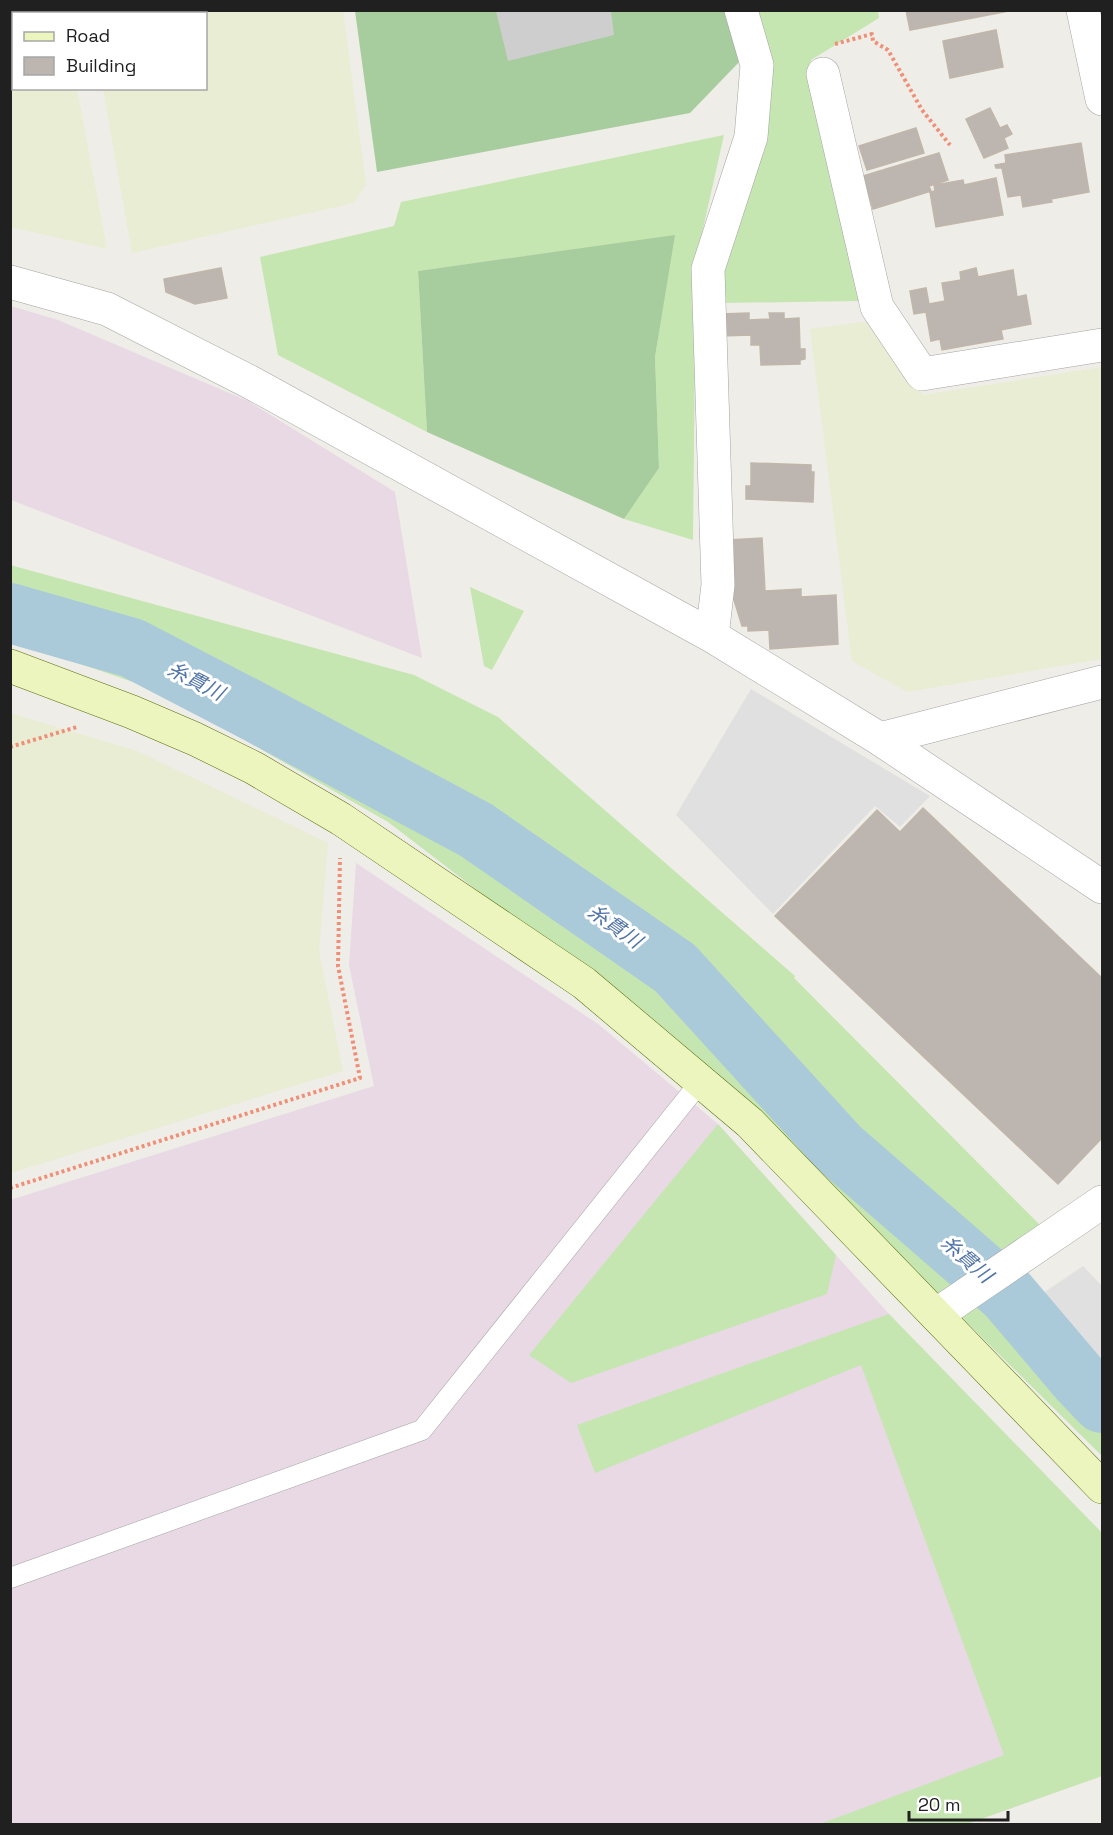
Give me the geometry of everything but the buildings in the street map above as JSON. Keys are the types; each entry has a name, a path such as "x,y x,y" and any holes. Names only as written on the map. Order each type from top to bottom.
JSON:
{"street":[{"path":"712,636 718,585 708,269 751,137 757,64 741,10"},
{"path":"1083,10 1102,99"},
{"path":"824,60 877,307 922,374 1102,345"},
{"path":"10,282 107,309 250,382 712,636 880,739 1102,887"},
{"path":"10,666 132,712 254,768 341,819 584,983 750,1123 1102,1487"},
{"path":"880,739 1102,682"},
{"path":"936,1315 1102,1202"}],"lane":[{"path":"10,1578 422,1430 701,1081"}],"path":[{"path":"824,60 872,34 873,41 888,50 921,110 950,145"},
{"path":"10,747 132,712"},
{"path":"10,1188 360,1078 338,966 341,819"}],"shaded area":[{"path":"386,11 700,11 399,111"},
{"path":"11,306 58,320 248,401 395,492 422,658 11,500"},
{"path":"751,689 930,796 900,827 875,806 773,914 676,815"},
{"path":"356,863 598,1024 718,1124 889,1314 1102,1533 1102,1776 967,1824 11,1824 10,1200 374,1086 349,965"},
{"path":"1083,1266 1102,1286 1102,1368 1036,1298"}],"green space":[{"path":"11,10 63,11 12,12 12,90 77,90 107,249 11,227"},
{"path":"343,11 366,184 354,203 132,253 103,90 207,90 207,12 89,12"},
{"path":"355,11 496,11 508,61 614,35 611,11 724,11 743,58 690,113 377,172"},
{"path":"757,11 878,11 879,18 811,60 860,301 720,303 717,265"},
{"path":"724,135 696,260 693,540 624,519 659,468 655,357 674,236 418,271 427,432 278,355 260,257 394,226 401,202"},
{"path":"675,235 655,357 659,468 624,519 427,432 418,271"},
{"path":"878,320 923,395 1102,367 1102,659 907,692 852,661 810,329"},
{"path":"10,565 414,675 498,717 795,976 794,978 1041,1226 987,1258 1102,1378 1102,1456 757,1115 577,967 388,822 159,691 11,640"},
{"path":"470,587 524,611 492,670 484,666"},
{"path":"10,713 137,751 328,843 319,951 343,1071 11,1173"},
{"path":"718,1124 836,1255 827,1294 571,1383 529,1355"},
{"path":"889,1314 1102,1533 1102,1776 967,1824 820,1824 1004,1755 861,1365 595,1473 577,1425"}],"waterway":[{"name":"糸貫川","path":"10,613 132,648 259,714 476,830 675,968 840,1149 1007,1294 1102,1403"}]}
